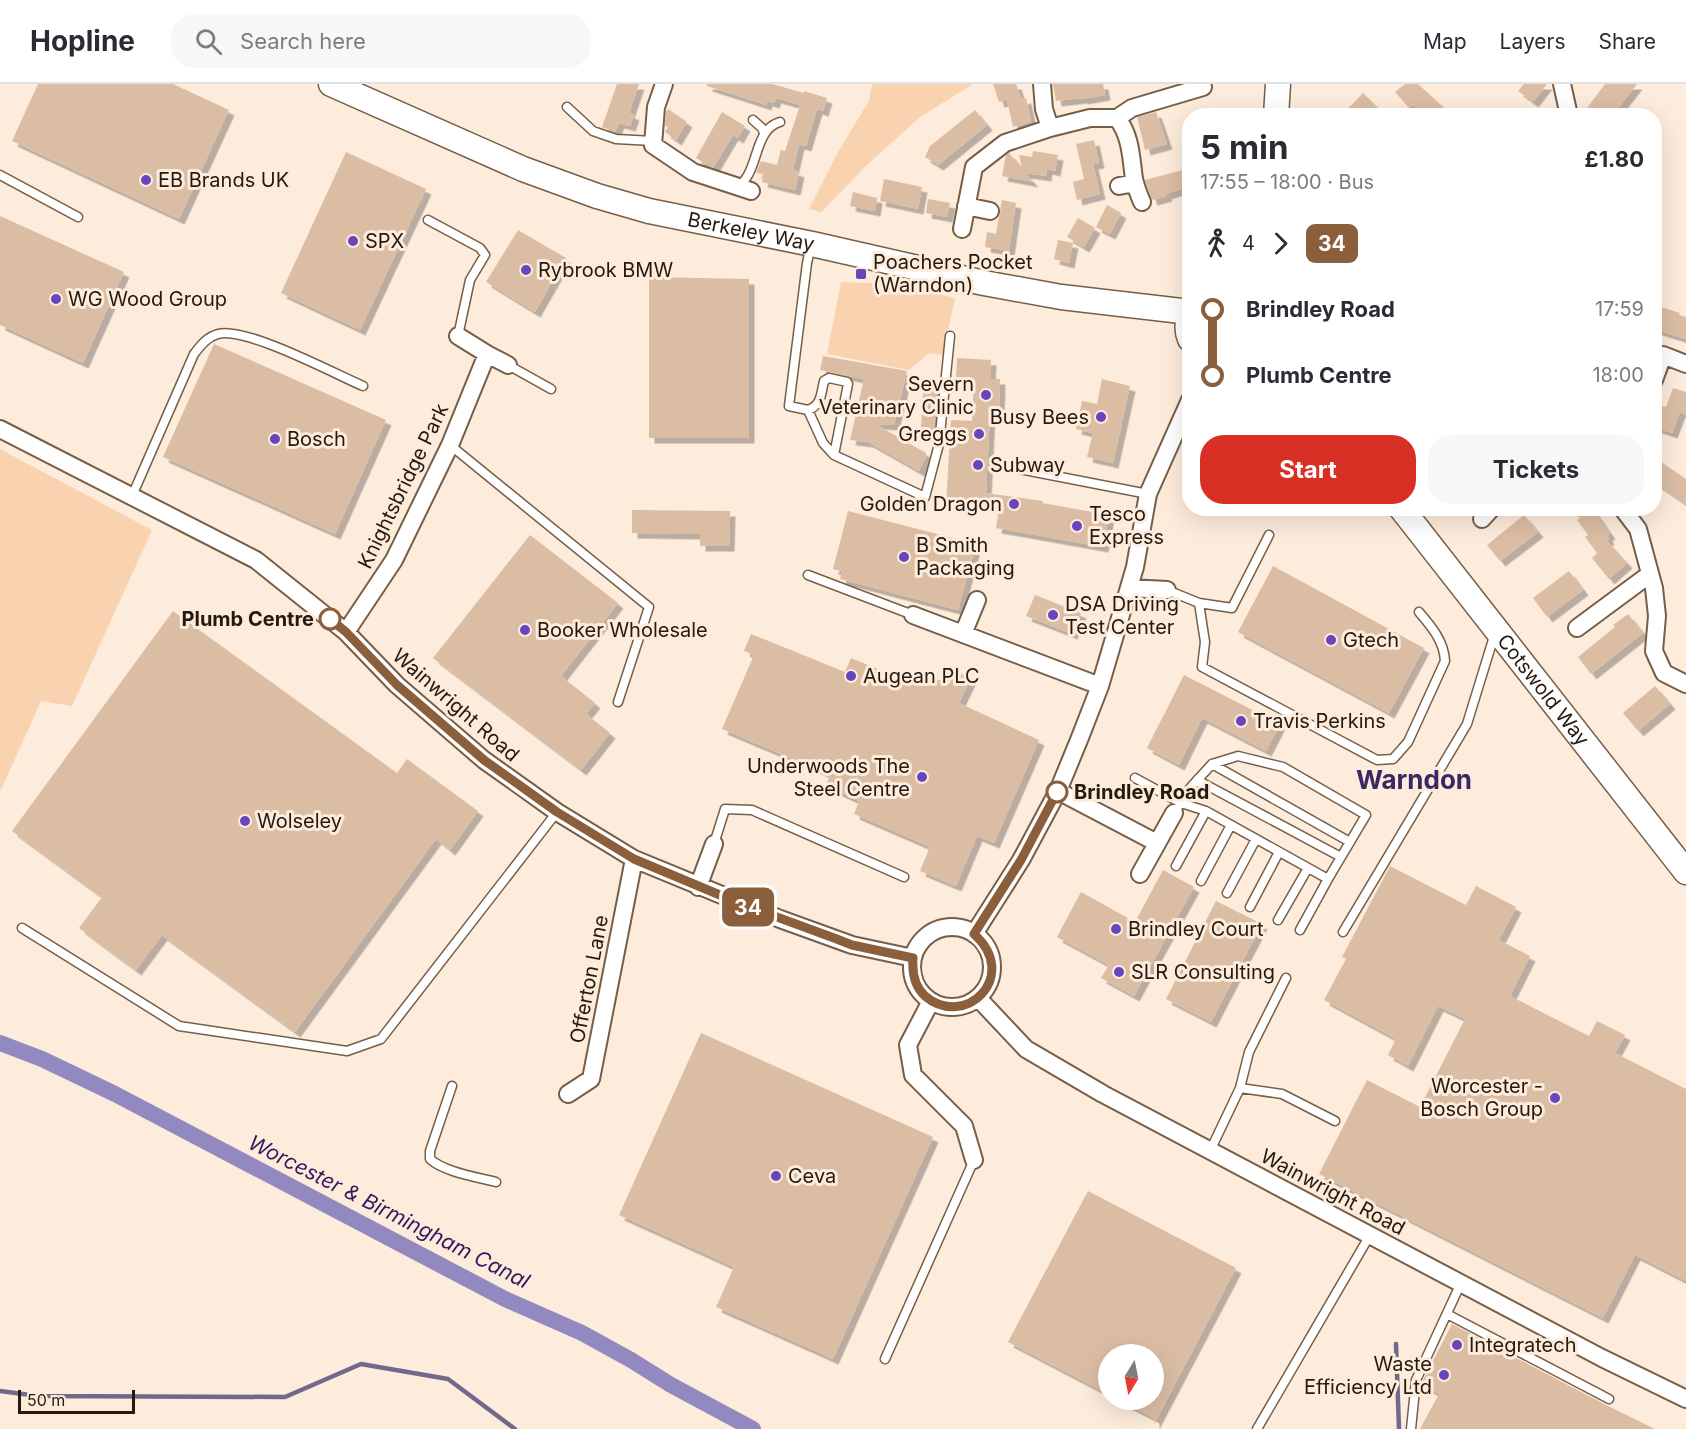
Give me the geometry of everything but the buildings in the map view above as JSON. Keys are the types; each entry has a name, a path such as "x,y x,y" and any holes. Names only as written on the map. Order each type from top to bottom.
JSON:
{"main road":[{"name":"Berkeley Way","path":"331,84 523,169 597,196 649,211 812,244 984,283 1061,297 1182,312"},
{"path":"1276,108 1278,84"},
{"name":"Cotswold Way","path":"1407,516 1686,872"}],"street":[{"path":"664,84 656,107 653,145 693,172 745,189"},
{"path":"1042,84 1044,109 1050,128"},
{"path":"1562,84 1567,108"},
{"path":"962,229 974,167 1005,143 1090,118 1117,118 1132,108 1193,88"},
{"path":"1117,118 1124,126 1129,141 1127,185 1142,202"},
{"path":"966,206 990,211"},
{"path":"458,336 508,365"},
{"name":"Knightsbridge Park","path":"346,632 394,560 450,445 487,354"},
{"path":"1662,354 1686,364"},
{"path":"974,934 1021,860 1058,791 1100,686 1135,567 1148,494 1182,418"},
{"name":"Wainwright Road","path":"0,429 256,560 346,632 397,685 484,760 557,812 634,859 698,887 852,945 913,958"},
{"path":"1628,516 1638,529 1654,588 1657,616 1654,651 1664,673 1686,684"},
{"path":"1577,628 1650,574"},
{"path":"1129,588 1167,590"},
{"path":"963,634 977,600"},
{"path":"913,615 1100,686"},
{"path":"1058,791 1157,843"},
{"path":"1140,874 1177,808"},
{"path":"698,887 714,844"},
{"name":"Offerton Lane","path":"568,1094 591,1079 634,859"},
{"path":"950,927 962,929 974,934 990,953 991,978 986,989 978,998 955,1007 943,1006 931,1001 915,982 912,970 913,958 918,946 927,936 950,927"},
{"name":"Wainwright Road","path":"978,998 1026,1049 1103,1095 1602,1358 1686,1399"},
{"path":"931,1001 908,1045 913,1075 964,1126 974,1160"}],"lane":[{"path":"567,106 593,131 616,139 653,141"},
{"path":"753,120 764,133"},
{"path":"745,189 764,133 780,122"},
{"path":"0,175 78,218"},
{"path":"428,220 480,248 485,255 470,280 458,336"},
{"path":"812,244 807,263 789,406 808,410 815,408 820,402 824,381 829,378 848,382 834,455"},
{"path":"132,496 194,354 204,341 220,333 257,338 363,386"},
{"path":"808,410 823,442 834,455 925,497 939,444 950,336"},
{"path":"508,365 551,388"},
{"path":"450,445 649,608 618,702"},
{"path":"1014,468 1148,494"},
{"path":"1167,590 1199,603 1232,608 1269,535"},
{"path":"808,575 913,615"},
{"path":"1199,603 1205,642 1202,667 1377,760 1393,759 1408,742 1445,661 1444,651 1434,631 1419,612"},
{"path":"1343,932 1467,724 1496,630"},
{"path":"1177,808 1191,787 1212,764 1238,756 1283,768 1366,815 1300,930"},
{"path":"1212,764 1350,842"},
{"path":"1135,778 1177,808 1206,811 1328,879"},
{"path":"1197,780 1341,857"},
{"path":"714,844 725,809 752,810 904,877"},
{"path":"1176,866 1206,811"},
{"path":"22,928 179,1026 347,1051 381,1039 557,812"},
{"path":"1201,881 1231,825"},
{"path":"1227,893 1256,839"},
{"path":"1250,907 1279,852"},
{"path":"1278,920 1308,868"},
{"path":"1210,1151 1240,1088 1249,1052 1286,978"},
{"path":"452,1086 430,1151 430,1159 436,1165 496,1182"},
{"path":"1240,1088 1282,1094 1335,1121"},
{"path":"885,1359 974,1160"},
{"path":"1257,1429 1370,1234"},
{"path":"1411,1429 1416,1380 1461,1283"},
{"path":"1447,1314 1609,1399"}],"shaded area":[{"path":"872,84 973,84 920,117 868,164 821,212 809,209 838,152 869,101"},
{"path":"841,282 896,284 955,298 943,355 929,353 909,370 827,354"},
{"path":"0,449 152,530 72,706 41,701 0,792"}],"waterway":[{"name":"Worcester & Birmingham Canal","path":"0,1043 42,1059 115,1094 505,1299 582,1333 753,1429"},
{"path":"1396,1344 1399,1429"},
{"path":"0,1391 38,1396 285,1397 361,1364 448,1379 515,1429"}],"bus line":[{"name":"34","path":"330,619 346,632 397,685 484,760 557,812 634,859 698,887 852,945 913,958 912,970 915,982 931,1001 943,1006 955,1007 967,1004 978,998 986,989 991,978 990,953 974,934 1021,860 1057,792"}],"place":[{"name":"EB Brands UK","path":"146,180"},
{"name":"SPX","path":"353,241"},
{"name":"Rybrook BMW","path":"526,270"},
{"name":"Poachers Pocket (Warndon)","path":"861,274"},
{"name":"WG Wood Group","path":"56,299"},
{"name":"Severn Veterinary Clinic","path":"986,395"},
{"name":"Busy Bees","path":"1101,417"},
{"name":"Greggs","path":"979,434"},
{"name":"Bosch","path":"275,439"},
{"name":"Subway","path":"978,465"},
{"name":"Golden Dragon","path":"1014,504"},
{"name":"Tesco Express","path":"1077,526"},
{"name":"B Smith Packaging","path":"904,557"},
{"name":"DSA Driving Test Center","path":"1053,615"},
{"name":"Plumb Centre","path":"330,619"},
{"name":"Booker Wholesale","path":"525,630"},
{"name":"Gtech","path":"1331,640"},
{"name":"Augean PLC","path":"851,676"},
{"name":"Travis Perkins","path":"1241,721"},
{"name":"Underwoods The Steel Centre","path":"922,777"},
{"name":"Brindley Road","path":"1057,792"},
{"name":"Wolseley","path":"245,821"},
{"name":"Brindley Court","path":"1116,929"},
{"name":"SLR Consulting","path":"1119,972"},
{"name":"Worcester - Bosch Group","path":"1555,1098"},
{"name":"Ceva","path":"776,1176"},
{"name":"Integratech","path":"1457,1345"},
{"name":"Waste Efficiency Ltd","path":"1444,1375"}],"district":[{"name":"Warndon","path":"1414,780"}]}
